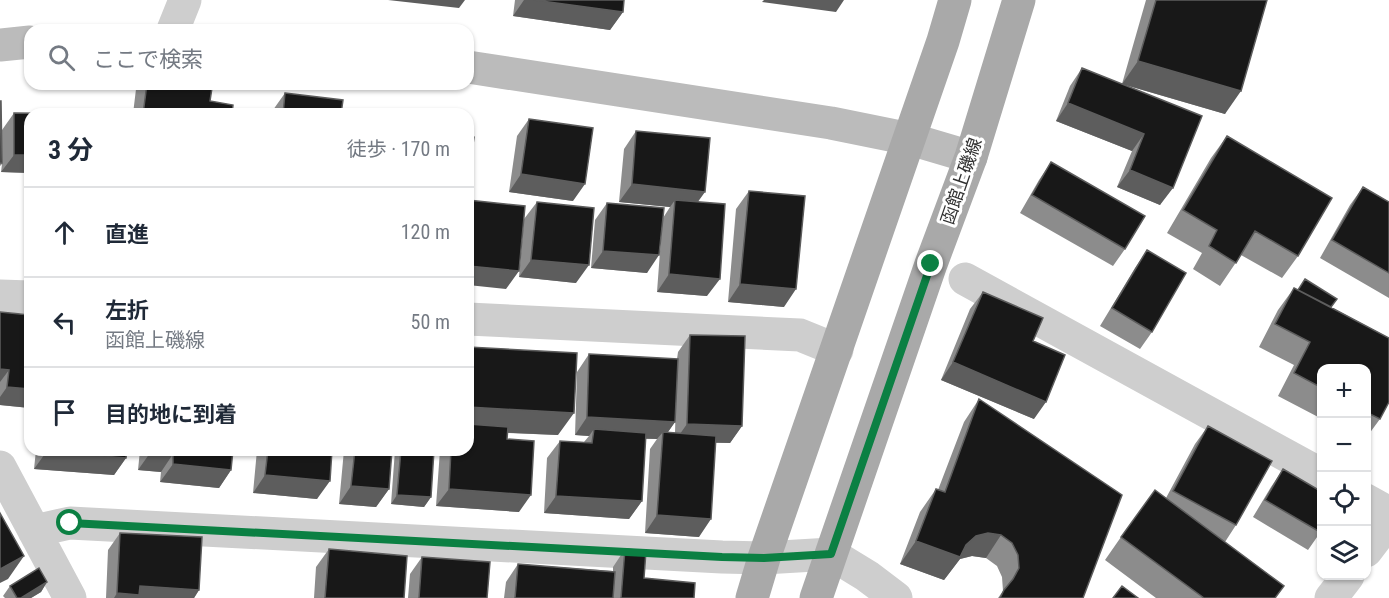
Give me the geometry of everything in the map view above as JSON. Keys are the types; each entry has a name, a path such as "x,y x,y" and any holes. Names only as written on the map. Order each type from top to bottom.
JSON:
{"main road":[{"path":"753,598 764,558 910,139 955,0"},
{"name":"函館上磯線","path":"816,598 927,275 971,158 1019,0"}],"street":[{"path":"175,24 185,0"},
{"path":"0,45 24,43"},
{"path":"474,68 831,123 910,139 971,158"},
{"path":"965,279 1317,472"},
{"path":"0,296 24,297"},
{"path":"474,319 800,335 837,350"},
{"path":"0,466 70,598"},
{"path":"1371,503 1389,513"},
{"path":"1371,543 1389,520"},
{"path":"34,531 70,523 764,558 831,554 867,576 896,598"},
{"path":"1331,598 1345,580"}],"building":[{"path":"534,0 624,0 623,12"},
{"path":"1156,0 1267,0 1241,91 1138,61"},
{"path":"1082,68 1202,116 1173,188 1130,170 1144,134 1068,103"},
{"path":"146,90 212,90 210,101 233,105 233,108 144,108"},
{"path":"285,93 343,100 342,108 284,108"},
{"path":"1,101 2,163 0,163"},
{"path":"14,113 24,113 24,155 14,155"},
{"path":"529,119 593,128 585,184 521,174"},
{"path":"636,131 710,138 705,192 632,184"},
{"path":"1227,136 1332,198 1298,256 1255,231 1236,263 1209,246 1217,230 1183,210"},
{"path":"1051,162 1145,216 1125,249 1032,195"},
{"path":"1363,187 1389,202 1389,273 1332,240"},
{"path":"749,191 805,196 796,289 740,284"},
{"path":"675,200 725,204 720,279 669,274"},
{"path":"474,201 525,206 519,271 474,267"},
{"path":"537,202 594,208 589,265 531,260"},
{"path":"607,203 664,208 659,255 603,251"},
{"path":"1147,250 1186,273 1152,332 1112,308"},
{"path":"1305,279 1337,299 1331,307 1298,290"},
{"path":"1294,288 1389,338 1389,402 1380,419 1371,414 1371,364 1317,364 1317,385 1294,373 1310,342 1275,324"},
{"path":"983,292 1043,318 1033,341 1065,355 1046,402 953,362"},
{"path":"0,312 24,314 24,388 7,387 9,370 0,369"},
{"path":"690,335 745,336 742,426 687,424"},
{"path":"474,347 577,353 574,413 474,407"},
{"path":"589,354 678,359 675,422 587,417"},
{"path":"979,399 1122,495 1083,598 1000,598 1019,568 1018,555 1012,543 1001,535 988,533 976,536 966,545 960,557 916,541 936,489 945,492"},
{"path":"474,424 508,427 507,439 534,441 531,495 449,489 451,456 474,456"},
{"path":"1208,426 1272,461 1236,525 1173,491"},
{"path":"594,429 646,433 642,501 556,496 560,441 592,443"},
{"path":"663,432 716,436 711,519 657,515"},
{"path":"103,456 126,456 126,458"},
{"path":"173,456 232,456 231,470 173,464"},
{"path":"267,456 332,456 330,481 265,475"},
{"path":"354,456 392,456 389,489 351,486"},
{"path":"400,456 434,456 431,497 397,495"},
{"path":"1283,469 1317,489 1317,530 1265,500"},
{"path":"1155,490 1284,586 1275,598 1204,598 1121,537"},
{"path":"0,513 24,556 0,569"},
{"path":"120,533 202,537 199,590 140,586 139,595 117,593"},
{"path":"329,549 407,556 404,598 325,598"},
{"path":"625,549 646,551 644,578 695,583 694,598 621,598"},
{"path":"422,557 490,562 487,598 419,598"},
{"path":"518,564 615,572 613,598 515,598"},
{"path":"39,568 47,582 21,598 17,598 10,586"},
{"path":"1122,586 1138,598 1113,598"}],"route":[{"path":"70,523 722,557 764,558 831,554 931,264"}]}
